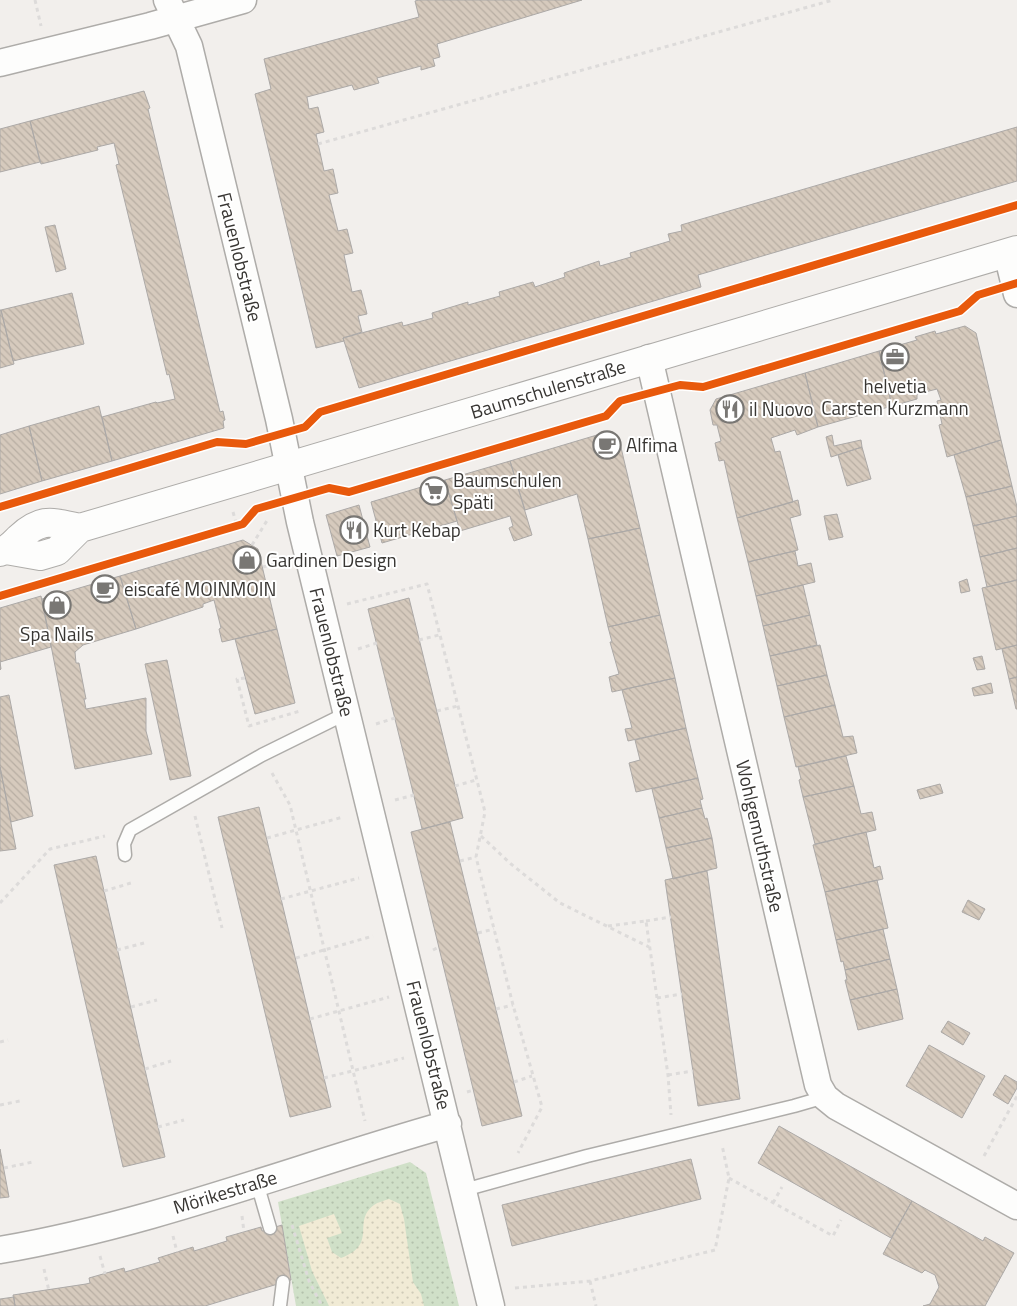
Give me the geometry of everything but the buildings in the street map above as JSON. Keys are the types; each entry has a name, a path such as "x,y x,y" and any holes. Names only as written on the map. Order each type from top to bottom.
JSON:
{"main road":[{"name":"Baumschulenstraße","path":"3,551 40,556 57,551 80,528 1012,251"}],"street":[{"path":"0,63 172,9 205,11 243,0"},
{"name":"Frauenlobstraße","path":"172,9 189,46 279,419 300,522 489,1298"},
{"path":"1012,251 1017,294"},
{"name":"Wohlgemuthstraße","path":"649,358 818,1085 825,1097"},
{"path":"825,1097 836,1106 1017,1206"},
{"name":"Mörikestraße","path":"0,1250 96,1230 258,1183 448,1124"}],"lane":[{"path":"125,856 124,844 130,830 262,755 347,713"},
{"path":"464,1190 825,1097"},
{"path":"258,1183 270,1228"},
{"path":"280,1306 283,1282"}],"path":[{"path":"34,0 44,34"},
{"path":"318,144 833,0"},
{"path":"233,512 237,526"},
{"path":"252,545 268,519"},
{"path":"263,567 282,562"},
{"path":"343,606 427,584 485,812 476,857 532,1076 542,1107 505,1178"},
{"path":"419,640 439,635"},
{"path":"355,650 377,642"},
{"path":"245,678 237,679 249,726 302,710"},
{"path":"436,711 458,706"},
{"path":"373,725 395,718"},
{"path":"262,755 290,805 366,1127"},
{"path":"455,786 476,780"},
{"path":"392,800 414,795"},
{"path":"190,796 222,928"},
{"path":"267,838 346,816"},
{"path":"0,902 50,849 130,830"},
{"path":"480,836 511,864 560,903 650,948"},
{"path":"460,861 476,857"},
{"path":"281,899 362,877"},
{"path":"104,891 131,883"},
{"path":"608,926 671,917"},
{"path":"646,921 668,1075 673,1136"},
{"path":"478,933 494,929"},
{"path":"296,958 376,935"},
{"path":"118,950 144,943"},
{"path":"658,998 682,994"},
{"path":"310,1019 392,996"},
{"path":"131,1007 157,1000"},
{"path":"496,1010 514,1005"},
{"path":"0,1042 8,1040"},
{"path":"324,1078 407,1057"},
{"path":"145,1069 171,1061"},
{"path":"668,1075 693,1071"},
{"path":"514,1082 532,1076"},
{"path":"982,1159 1017,1096"},
{"path":"0,1105 20,1101"},
{"path":"158,1127 184,1120"},
{"path":"489,1298 590,1281 715,1250 729,1178 717,1125"},
{"path":"4,1168 33,1162"},
{"path":"729,1178 833,1236 841,1220"},
{"path":"773,1203 782,1187"},
{"path":"241,1211 244,1232"},
{"path":"290,1217 309,1281 322,1306"},
{"path":"172,1230 177,1252"},
{"path":"99,1254 105,1274"},
{"path":"43,1266 50,1290"},
{"path":"590,1281 596,1306"}],"green space":[{"path":"410,1162 426,1173 459,1306 296,1306 278,1202"}],"sand":[{"path":"389,1199 400,1204 413,1282 421,1294 424,1306 329,1306 312,1271 299,1226 334,1214 342,1233 327,1238 332,1252 341,1258 359,1246 362,1240 364,1218 368,1212 376,1204"}],"cycle path":[{"path":"0,507 217,442 246,444 305,427 320,412 1017,205"},
{"path":"0,596 243,524 256,509 329,488 349,492 606,416 620,401 680,385 703,387 960,311 978,295 1017,283"}],"place":[{"name":"helvetia Carsten Kurzmann","path":"895,357"},
{"name":"il Nuovo","path":"730,409"},
{"name":"Alfima","path":"607,445"},
{"name":"Baumschulen Späti","path":"434,491"},
{"name":"Kurt Kebap","path":"354,530"},
{"name":"Gardinen Design","path":"247,560"},
{"name":"eiscafé MOINMOIN","path":"105,589"},
{"name":"Spa Nails","path":"57,605"}]}
